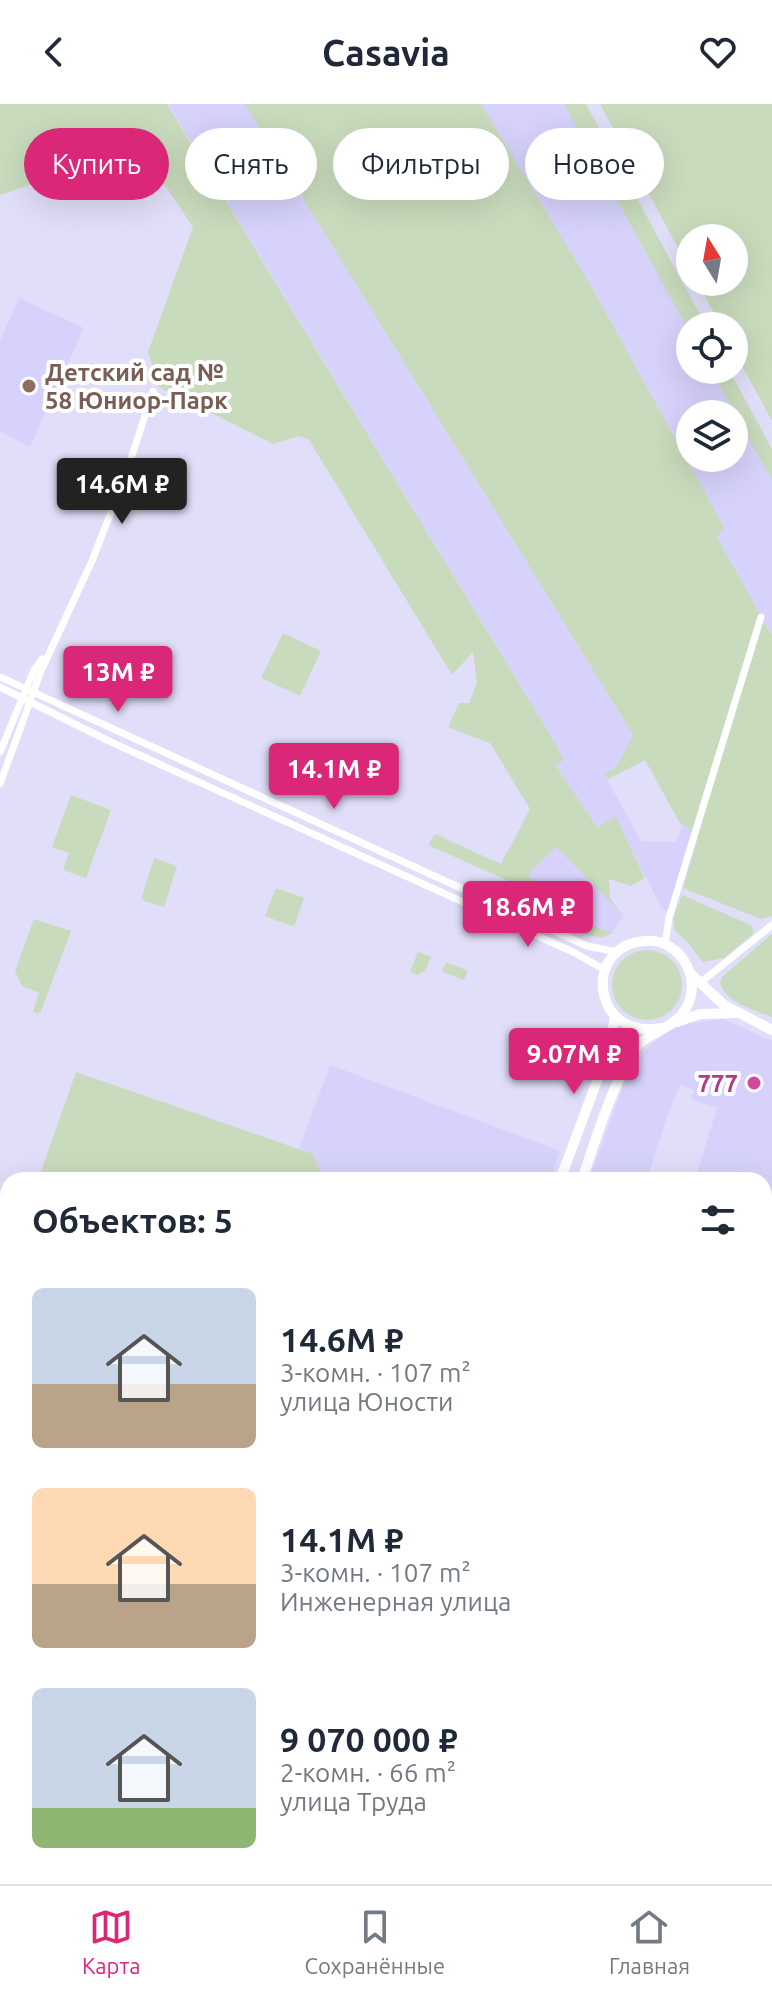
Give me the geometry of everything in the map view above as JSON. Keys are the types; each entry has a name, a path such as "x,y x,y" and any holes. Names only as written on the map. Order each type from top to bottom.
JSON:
{"main road":[{"path":"737,1013 700,1014 666,1026 637,1029 615,1017 609,1009 602,990 605,970 617,952 636,942 646,940 665,944 682,957 700,983 737,1013 772,1030"},
{"path":"585,1172 637,1043 681,1016 689,1003 691,974"},
{"path":"563,1172 609,1049 615,1017"}],"street":[{"path":"0,752 22,698 30,690 92,561 126,474 153,391"},
{"path":"665,944 669,918 761,617"},
{"path":"0,677 587,946 617,952"},
{"path":"0,687 113,743 572,951 605,970"},
{"path":"0,784 30,703 30,690"},
{"path":"700,983 772,925"}],"shaded area":[{"path":"168,104 245,104 260,128 185,128 185,132"},
{"path":"481,104 564,104 577,128 525,128 525,177 509,150 509,128 496,128"},
{"path":"226,200 304,200 633,735 617,766 604,774 641,841 675,842 684,823 698,838 675,912 662,909 616,818 597,827 556,766 546,728"},
{"path":"539,200 617,200 678,312 676,312 676,384 719,384 727,400 676,400 676,440 590,284"},
{"name":"Детский сад № 58 Юниор-Парк","path":"19,298 84,328 30,447 0,431 0,341"},
{"path":"748,437 772,481 772,636 717,537 724,527 694,472 748,472"},
{"path":"556,846 623,915 612,933 574,918 574,911 550,897 528,875"},
{"path":"723,1019 772,1041 772,1172 697,1172 717,1108 691,1099 694,1090 680,1085 649,1172 592,1172 623,1086 647,1048 669,1031 685,1024"},
{"path":"330,1065 560,1151 553,1172 321,1172 313,1154 299,1149"}],"green space":[{"path":"0,104 167,104 185,134 185,200 225,200 546,728 564,760 556,766 597,827 616,817 645,878 631,886 609,879 610,898 623,915 556,847 528,875 550,897 574,911 574,918 532,897 513,883 428,845 435,834 501,864 530,809 490,743 448,727 459,703 469,703 477,683 473,652 452,675 309,440 299,436 273,444 159,387 148,352 193,227 169,191 169,128 24,128 24,187 0,195"},
{"path":"245,104 481,104 496,128 333,128 333,200 509,200 509,150 525,177 525,200 539,200 590,284 676,440 676,472 694,472 724,527 717,537 772,636 772,916 761,919 683,888 698,838 684,824 681,825 645,760 608,779 604,774 617,766 633,735 304,200 317,200 317,128 260,128"},
{"path":"564,104 586,104 599,128 577,128"},
{"path":"600,104 772,104 772,421 748,377 748,312 713,312 705,296 748,296 748,224 676,224 676,244 652,200 664,200 664,128 613,128"},
{"path":"617,200 638,200 676,270 676,296 690,296 698,312 678,312"},
{"path":"719,384 737,384 745,400 727,400"},
{"path":"748,405 772,449 772,481 748,437"},
{"path":"283,633 321,651 300,696 261,678"},
{"path":"71,795 111,810 86,878 63,870 69,853 52,847"},
{"path":"154,858 177,866 164,907 141,900"},
{"path":"276,888 304,898 294,927 265,916"},
{"path":"507,889 589,928 592,925 612,933 600,937 579,931 537,910"},
{"path":"682,895 751,925 754,933 724,958 703,962 675,931 673,918"},
{"path":"34,919 71,931 41,1011 37,1014 33,1011 39,993 22,986 15,971"},
{"path":"772,934 772,1017 735,1001 720,983 723,976"},
{"path":"647,950 672,960 682,985 672,1010 647,1020 622,1010 612,985 622,960"},
{"path":"418,952 431,957 425,971 417,975 410,972"},
{"path":"446,962 468,971 464,980 442,972"},
{"path":"76,1072 313,1154 321,1172 41,1172"}],"place":[{"name":"Детский сад № 58 Юниор-Парк","path":"29,386"},
{"name":"777","path":"754,1083"}]}
